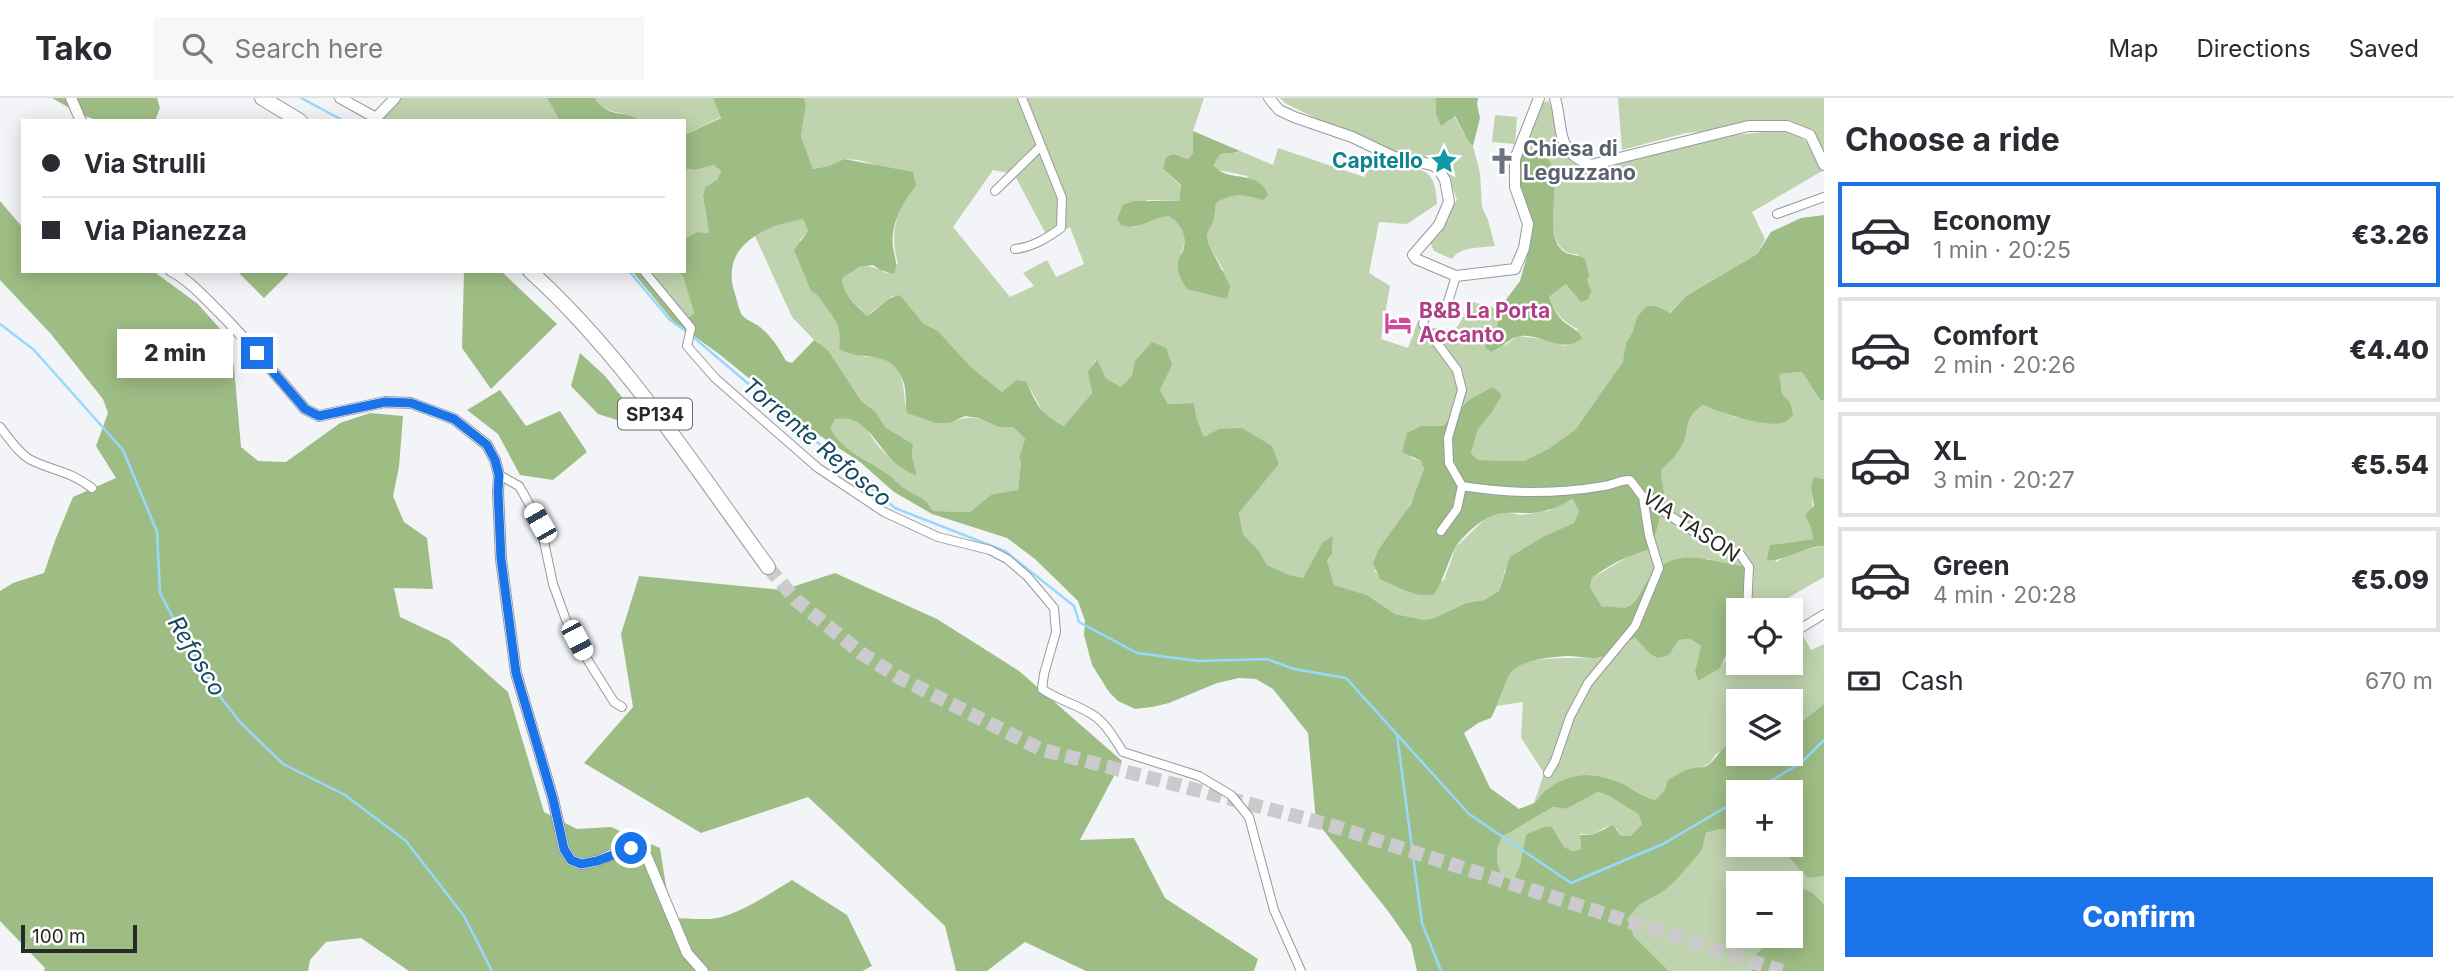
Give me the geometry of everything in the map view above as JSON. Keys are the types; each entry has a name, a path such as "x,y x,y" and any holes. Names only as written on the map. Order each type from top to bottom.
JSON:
{"highway":[{"path":"261,98 297,119"},
{"name":"SP134","path":"532,273 563,301 628,377 768,567"}],"street":[{"path":"71,98 80,119"},
{"path":"340,98 378,119 395,98"},
{"path":"1015,248 1026,248 1061,228 1062,198 1023,98"},
{"path":"1269,98 1279,110 1294,117 1352,137 1394,157 1433,165 1439,170 1445,180 1448,202 1439,225 1413,255 1416,259 1456,276 1515,269 1524,248 1528,224 1514,187 1515,159 1539,98"},
{"path":"1555,98 1565,147 1580,161 1591,165 1748,126 1787,126 1810,135 1824,165"},
{"path":"995,191 1041,146"},
{"path":"1777,214 1824,197"},
{"path":"175,273 198,291 242,334 305,409 319,416 385,402 411,403 436,410 454,419 487,445 499,475 501,559 516,673 568,855 571,860 581,864 597,861 625,849 642,851 647,857 687,953 703,971"},
{"path":"646,273 691,328 687,346 715,378 818,468 884,512 938,537 990,551 1007,559 1027,576 1054,608 1056,632 1042,689 1096,717 1123,752 1199,776 1231,795 1250,817 1273,910 1301,971"},
{"path":"1441,531 1457,509 1462,486 1448,463 1448,438 1462,390 1457,370 1423,324 1425,314 1432,307 1447,305 1456,276"},
{"path":"0,428 31,461 62,470 92,488"},
{"path":"499,475 519,486 540,523 553,584 566,620 614,702 622,707"},
{"name":"VIA TASON","path":"1462,486 1498,492 1539,493 1608,486 1619,480 1630,480 1643,497 1697,534 1740,554 1749,567 1748,598"},
{"path":"1548,774 1570,717 1588,683 1635,626 1659,568 1649,535 1643,497"},
{"path":"1803,627 1824,614"}],"green space":[{"path":"52,98 157,98 160,108 156,119 94,119"},
{"path":"397,98 547,98 559,119 379,119"},
{"path":"547,98 595,98 612,112 637,119 559,119"},
{"path":"595,98 713,98 721,117 686,134 686,119 637,119 606,109"},
{"path":"713,98 804,98 806,104 801,136 813,169 844,159 913,172 916,186 902,206 894,231 894,274 873,265 859,267 842,278 847,294 867,316 900,295 923,323 938,331 971,367 1002,392 1016,380 1026,381 1040,408 1064,426 1092,393 1088,371 1097,360 1106,378 1121,387 1132,375 1135,361 1152,342 1166,348 1172,365 1160,390 1168,404 1194,403 1204,437 1219,429 1242,428 1272,446 1279,464 1239,513 1243,534 1259,551 1267,565 1303,578 1323,542 1333,536 1332,554 1327,560 1334,585 1367,595 1395,614 1425,620 1466,603 1484,600 1499,591 1510,557 1543,537 1574,523 1579,511 1573,499 1543,512 1505,513 1485,519 1457,545 1434,594 1420,595 1380,579 1373,563 1379,549 1411,504 1424,469 1421,461 1402,452 1407,433 1421,426 1443,426 1469,400 1493,387 1502,395 1478,429 1471,453 1478,460 1524,461 1548,449 1575,430 1623,362 1626,343 1637,317 1647,306 1656,306 1670,313 1686,296 1757,254 1771,232 1801,218 1824,215 1824,400 1820,400 1802,372 1779,374 1782,394 1790,402 1793,415 1784,422 1756,422 1703,405 1697,409 1681,447 1661,470 1664,497 1649,550 1626,558 1592,578 1590,587 1602,607 1624,608 1633,603 1657,570 1668,562 1691,558 1744,566 1749,581 1746,598 1726,598 1726,656 1720,668 1698,681 1695,671 1701,646 1690,639 1679,640 1669,655 1658,658 1650,654 1635,638 1601,657 1561,656 1526,663 1512,671 1508,677 1491,718 1464,733 1490,788 1519,809 1534,803 1544,792 1562,780 1588,775 1621,783 1655,800 1665,790 1668,780 1686,770 1708,765 1726,746 1726,766 1803,766 1803,721 1824,704 1824,876 1808,878 1789,857 1803,857 1803,780 1726,780 1726,830 1706,833 1702,850 1675,881 1664,891 1639,905 1627,919 1634,936 1669,971 1417,971 1411,944 1316,821 1308,733 1273,689 1256,679 1239,678 1217,683 1169,703 1152,707 1135,709 1118,701 1092,665 1084,635 1085,621 1078,601 1035,559 1007,538 932,514 894,492 860,462 790,416 767,393 719,354 673,321 634,273 643,273 673,312 687,319 694,313 683,276 679,273 686,273 686,238 697,232 709,233 703,196 705,187 717,180 721,171 714,165 695,170 686,169 686,134 721,118","holes":["803,219 808,231 794,250 811,291 818,296 836,321 840,336 839,349 884,360 898,370 904,385 907,413 936,423 950,423 965,416 978,418 999,427 1013,427 1025,439 1019,457 1021,462 1018,490 992,494 970,512 933,511 924,499 841,443 830,428 835,419 848,419 858,423 893,460 917,475 912,456 913,444 885,427 875,411 862,402 828,350 814,340 792,363 786,361 768,335 741,313 732,277 733,263 739,251 760,233","1598,792 1638,814 1642,824 1630,836 1621,836 1613,825 1592,835 1580,835 1581,849 1572,851 1564,847 1552,827 1546,826 1526,834 1520,865 1513,880 1502,876 1497,862 1497,848 1502,837 1553,807 1566,809"]},
{"path":"804,98 1204,98 1193,131 1193,153 1188,159 1175,154 1167,157 1163,169 1181,186 1179,201 1147,200 1133,228 1158,217 1169,216 1183,231 1185,241 1178,260 1224,271 1208,243 1207,233 1214,220 1216,202 1237,195 1259,199 1247,176 1218,170 1214,164 1217,156 1224,152 1240,151 1273,165 1278,148 1364,177 1375,160 1426,172 1432,178 1437,204 1407,224 1379,222 1369,273 1390,286 1381,339 1408,348 1418,321 1433,328 1455,330 1473,302 1499,309 1497,329 1492,333 1505,345 1518,336 1566,346 1578,329 1560,316 1549,297 1566,284 1587,280 1578,254 1567,252 1555,236 1552,224 1554,176 1521,153 1539,103 1549,101 1561,142 1577,165 1612,163 1689,140 1782,130 1803,139 1817,155 1824,170 1752,212 1765,239 1757,254 1686,296 1669,313 1656,306 1637,317 1626,343 1624,362 1575,430 1548,449 1524,461 1478,460 1471,453 1478,429 1491,413 1469,400 1443,426 1421,426 1411,458 1421,461 1424,469 1417,491 1375,571 1381,579 1414,593 1444,580 1456,547 1494,514 1507,512 1520,515 1548,511 1574,499 1579,511 1574,523 1543,538 1505,570 1499,591 1484,600 1466,603 1425,620 1395,614 1367,595 1334,585 1327,560 1332,554 1333,536 1303,578 1288,575 1267,565 1259,551 1243,534 1239,513 1279,464 1204,438 1194,403 1168,404 1160,390 1171,365 1135,361 1132,375 1121,387 1106,378 1096,360 1089,371 1092,393 1064,426 1045,416 1026,381 1016,380 1002,392 971,367 938,331 923,323 900,295 892,296 867,316 847,294 841,278 864,266 887,273 898,263 894,242 896,222 903,203 916,186 873,164 858,160 844,159 813,169 801,136 806,104","holes":["993,170 1014,174 1048,238 1070,227 1084,264 1056,277 1047,260 1023,273 1034,286 1010,297 953,227"]},
{"path":"1280,98 1436,98 1441,126 1454,116 1473,146 1480,173 1482,207 1495,246 1465,250 1452,259 1434,251 1429,241 1457,200 1451,184 1434,159 1381,151 1285,103"},
{"path":"1436,98 1478,98 1480,118 1473,146 1455,116 1441,126 1436,114"},
{"path":"1618,98 1824,98 1824,151 1819,142 1779,125 1686,133 1622,150"},
{"path":"1495,115 1517,117 1515,144 1492,142"},
{"path":"1193,131 1240,151 1222,154 1214,165 1227,174 1258,182 1268,195 1263,200 1234,196 1216,203 1214,220 1207,234 1208,243 1230,286 1227,299 1187,289 1178,266 1184,235 1169,216 1134,226 1121,225 1117,219 1123,205 1133,201 1179,201 1181,185 1163,169 1166,157 1174,154 1188,159 1193,153"},
{"path":"1521,153 1541,154 1550,162 1554,172 1553,228 1556,240 1564,251 1585,259 1591,291 1588,299 1581,302 1566,284 1549,297 1560,318 1582,338 1575,343 1567,345 1521,336 1491,352 1486,348 1486,341 1497,328 1499,309 1520,281 1527,256 1525,250 1529,234 1516,181"},
{"path":"714,165 721,171 717,180 705,187 703,196 709,233 697,232 686,238 686,169 695,170"},
{"path":"0,201 21,226 21,273 156,273 198,304 229,339 241,447 258,461 286,462 340,423 370,413 403,416 399,467 393,496 404,522 427,538 433,589 394,588 400,617 449,640 508,692 544,812 577,829 611,827 660,848 671,918 722,917 749,906 792,880 847,915 872,966 862,971 409,971 361,938 326,942 310,960 308,971 44,971 45,968 0,921 0,591 13,583 44,573 73,497 116,478 96,446 108,413 103,399 51,334 0,280"},
{"path":"803,219 808,231 800,240 818,294 836,318 841,336 864,357 884,359 897,368 903,384 905,404 950,423 975,418 1013,427 1025,439 1019,457 1021,462 1018,490 992,494 970,512 933,511 924,499 851,451 834,436 829,428 835,418 853,419 864,427 889,456 917,475 912,456 913,444 885,427 875,411 862,402 828,350 792,317 754,234"},
{"path":"239,273 289,273 264,298"},
{"path":"464,273 503,273 557,324 491,389 462,348"},
{"path":"643,273 683,275 694,313 687,320 673,312"},
{"path":"580,353 605,376 648,430 598,414 571,386"},
{"path":"1802,372 1820,400 1824,400 1824,479 1811,489 1813,539 1771,545 1776,562 1797,551 1824,546 1824,577 1787,598 1744,598 1745,566 1722,564 1708,559 1656,569 1628,607 1602,608 1590,587 1592,578 1633,554 1649,550 1664,497 1661,470 1677,451 1694,413 1703,405 1735,417 1772,423 1790,402 1782,394 1778,374"},
{"path":"500,390 526,426 560,411 587,452 553,480 520,475 498,434 467,410"},
{"path":"1813,477 1824,479 1824,546 1767,560 1770,545 1813,539 1805,515 1814,506 1811,489"},
{"path":"835,573 937,619 1019,671 1122,761 1080,840 1134,838 1165,898 1258,959 1254,971 1086,971 1025,942 987,971 956,971 945,926 808,797 701,833 584,763 633,707 621,634 639,576 783,590"},
{"path":"1803,636 1811,650 1824,644 1824,704 1803,721 1803,689 1726,689 1726,747 1715,755 1710,763 1689,769 1655,800 1617,781 1591,775 1555,784 1534,803 1544,773 1521,738 1523,702 1497,706 1508,675 1515,668 1536,660 1601,657 1635,638 1650,654 1669,655 1679,640 1690,639 1701,646 1695,671 1720,668 1726,659 1726,675 1803,675"},
{"path":"1598,792 1638,814 1642,824 1630,836 1621,836 1617,829 1606,827 1592,835 1580,834 1581,849 1571,851 1564,847 1552,827 1546,826 1526,834 1520,865 1513,880 1502,876 1497,862 1497,847 1502,837 1553,807 1566,809"},
{"path":"1726,830 1726,857 1790,857 1802,871 1726,871 1726,948 1762,948 1756,954 1752,971 1669,971 1634,936 1626,919 1639,905 1664,891 1702,850 1706,833"},
{"path":"1803,872 1808,877 1824,876 1824,904 1813,893 1803,893"},
{"path":"1803,889 1813,893 1824,904 1824,971 1752,971 1756,954 1762,948 1803,948"}],"waterway":[{"name":"Torrente Refosco","path":"301,98 340,119"},
{"name":"Torrente Refosco","path":"631,273 670,320 687,332"},
{"name":"Refosco","path":"0,324 34,350 123,450 157,532 160,593 202,673 240,722 283,764 345,795 406,841 464,916 492,971"},
{"name":"Torrente Refosco","path":"692,336 895,508 1005,551 1074,606 1079,622 1137,653 1198,661 1267,659 1294,669 1346,678 1469,814 1571,883 1663,844 1726,807"},
{"path":"1397,735 1422,923 1441,971"},
{"name":"Torrente Refosco","path":"1772,780 1801,763 1824,740"}],"tunnel":[{"path":"768,567 796,600 861,653 898,677 1040,749 1330,825 1782,971"}],"place":[{"name":"Capitello","path":"1444,161"},
{"name":"Chiesa di Leguzzano","path":"1502,161"},
{"name":"B&B La Porta Accanto","path":"1398,323"}],"route":[{"path":"257,353 305,409 319,416 385,402 411,403 436,410 454,419 487,445 499,475 501,559 516,673 537,752 553,799 564,849 571,860 581,864 631,848"}]}
